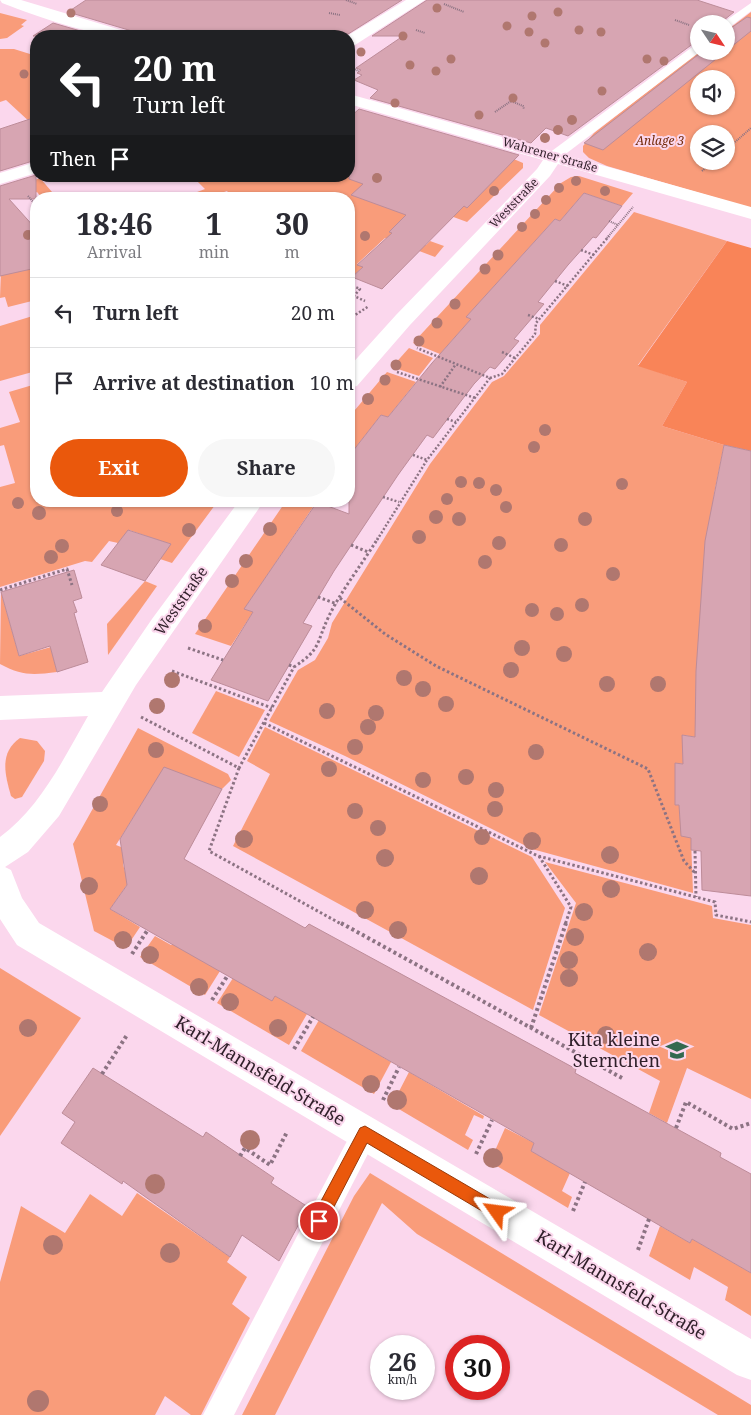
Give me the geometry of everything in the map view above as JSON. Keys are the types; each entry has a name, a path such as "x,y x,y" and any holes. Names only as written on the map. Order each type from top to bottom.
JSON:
{"street":[{"path":"9,0 34,10 105,30"},
{"path":"355,38 417,0"},
{"name":"Wahrener Straße","path":"355,102 751,212"},
{"name":"Weststraße","path":"355,374 403,320 544,172 554,156"},
{"path":"0,179 30,169"},
{"name":"Weststraße","path":"0,855 19,841 50,805 110,703 248,507"},
{"path":"0,708 110,703"},
{"name":"Karl-Mannsfeld-Straße","path":"0,880 10,907 28,934 372,1120 751,1362"}],"lane":[{"path":"735,18 751,6"},
{"name":"Weststraße","path":"554,156 690,54"},
{"path":"218,1415 372,1120"}],"path":[{"path":"437,1 464,12"},
{"path":"355,69 359,71"},
{"path":"735,142 751,128"},
{"path":"622,1078 209,851 238,775 238,768 294,666 310,657 323,636 328,618 426,460 490,378 502,374 536,334 536,323 651,184"},
{"path":"609,221 618,225"},
{"path":"581,250 594,255"},
{"path":"555,281 568,286"},
{"path":"355,287 360,289 355,295"},
{"path":"355,296 365,301"},
{"path":"355,315 369,306"},
{"path":"528,316 539,320"},
{"path":"415,348 490,378"},
{"path":"502,352 515,358"},
{"path":"440,387 456,364"},
{"path":"394,371 475,398"},
{"path":"447,419 456,422"},
{"path":"413,455 426,460"},
{"path":"383,497 399,502"},
{"path":"351,545 368,552"},
{"path":"0,590 67,569 72,585"},
{"path":"318,597 337,604"},
{"path":"340,598 385,634 436,666 648,768 684,861 696,874"},
{"path":"182,646 223,660"},
{"path":"289,665 294,666"},
{"path":"167,669 272,708"},
{"path":"110,703 238,768"},
{"path":"264,722 538,856 715,902 716,915 751,922"},
{"path":"695,851 696,897"},
{"path":"530,1028 571,907 538,856"},
{"path":"130,957 147,931"},
{"path":"209,1004 228,975"},
{"path":"292,1054 313,1017"},
{"path":"102,1074 127,1036"},
{"path":"372,1120 399,1067"},
{"path":"676,1128 686,1102 733,1129 751,1123"},
{"path":"473,1161 492,1120"},
{"path":"240,1156 245,1148 270,1164 287,1132"},
{"path":"570,1218 585,1182"},
{"path":"636,1257 649,1219"}],"green space":[{"name":"Anlage 3","path":"751,12 751,208 607,166 589,158 583,152 583,146 594,133 690,59 735,60 735,24"},
{"path":"0,13 27,20 21,25 24,26 7,38 0,39"},
{"path":"0,49 14,49 30,54 30,122 6,100 0,102"},
{"path":"444,140 516,160 523,163 523,168 467,222 410,201 410,212 390,232 426,245 430,241 444,246 435,257 385,238 357,264 363,267 355,274 355,192 197,192 205,189 198,182 355,182 356,153"},
{"path":"579,176 633,193 622,206 584,193 560,221 555,219 469,314 467,317 471,319 440,354 413,343 561,183 571,177"},
{"path":"30,182 43,182 52,192 30,192 29,195 21,185"},
{"path":"634,212 727,241 638,365 687,382 662,426 724,445 714,494 695,737 683,735 683,764 675,763 675,804 684,806 691,838 693,893 532,849 345,756 269,721 298,670 315,660 328,638 332,623 430,464 492,382 504,376 540,334 540,325"},
{"path":"30,233 30,250 18,255 23,270 30,268 30,302 8,307 5,297 0,298 2,244"},
{"path":"30,317 30,373 0,381 0,326"},
{"path":"409,348 433,358 419,376 392,367"},
{"path":"387,372 416,382 388,417 381,415 355,448 355,410"},
{"path":"30,386 30,507 214,507 172,563 160,559 170,544 129,530 118,543 109,541 92,562 85,561 0,587 0,487 15,483 4,445 0,446 0,428 20,422 9,392"},
{"path":"282,507 313,507 245,608 253,612 231,646 195,634"},
{"path":"145,581 157,586 108,655 107,624"},
{"path":"1,592 19,656 51,647 57,672 28,674 15,671 0,664"},
{"path":"216,691 265,710 239,757 192,733"},
{"path":"265,727 532,857 565,908 533,1010 233,846 270,774 247,761"},
{"path":"138,728 228,774 231,780 222,789 164,768 116,845 131,851 123,864 125,872 133,876 110,909 140,927 126,948 94,931 73,844"},
{"path":"20,738 37,741 45,751 44,761 22,797 15,799 11,796 5,763 9,750"},
{"name":"Kita kleine Sternchen","path":"545,862 712,906 713,918 751,925 751,1099 687,1068 667,1123 649,1113 660,1081 539,1015 576,903"},
{"path":"155,936 220,971 205,995 140,957"},
{"path":"0,968 81,1018 0,1136"},
{"path":"233,978 275,996 307,1014 289,1045 217,1003"},
{"path":"319,1020 391,1062 374,1094 301,1051"},
{"path":"409,1072 484,1116 483,1119 474,1115 465,1135 473,1140 468,1150 392,1105"},
{"path":"505,1128 534,1143 531,1151 570,1173 562,1191 572,1197 568,1208 490,1162"},
{"path":"370,1173 751,1405 751,1415 718,1415 417,1234 382,1203 275,1415 242,1415 354,1196"},
{"path":"137,1193 230,1257 227,1262 247,1277 232,1304 250,1318 201,1415 191,1415 165,1396 155,1415 0,1415 0,1282 21,1206 65,1233 90,1194 122,1216"},
{"path":"660,1226 690,1243 692,1239 751,1273 751,1316 725,1300 728,1287 694,1267 690,1280 649,1256"}],"shaded area":[{"path":"727,241 751,248 751,451 724,445 662,426 687,382 638,366"}],"building":[{"path":"86,0 402,0 354,30 129,30 68,12"},
{"path":"427,0 697,0 734,12 730,15 690,15 690,46 568,136 546,128 531,143 370,98 378,90 355,80 362,75 357,73 361,70 356,68 403,36 372,36"},
{"path":"747,17 751,18 751,31 735,44 735,25"},
{"path":"53,23 77,30 42,30"},
{"path":"691,60 715,60 702,70 690,70 690,80 603,150 584,143"},
{"path":"359,109 519,155 467,208 464,206 382,289 355,278 355,274 363,267 357,265 392,233 389,232 406,215 355,196 354,192 363,184 355,181 355,113"},
{"path":"30,119 30,162 0,171 0,129"},
{"path":"30,177 30,182 36,182 36,192 30,192 30,199 9,199 30,222 30,269 0,276 0,186"},
{"path":"584,193 622,206 596,238 593,237 568,265 538,302 544,304 514,339 519,341 495,369 490,367 474,384 433,438 427,435 398,475 334,571 303,623 312,626 268,701 211,680 253,612 244,609 314,507 330,507 349,514 349,507 355,507 355,448 381,415 388,417 471,319 466,317 555,219 560,221"},
{"path":"724,445 751,451 751,896 702,890 701,851 691,850 691,838 681,836 679,805 675,805 675,763 683,764 682,735 695,737 696,671 705,541"},
{"path":"128,530 171,544 145,581 101,565"},
{"path":"74,570 82,598 73,601 77,612 74,613 88,662 57,672 50,646 19,656 1,592"},
{"path":"164,767 222,789 184,859 305,928 309,924 576,1069 575,1073 721,1153 720,1157 751,1174 751,1273 692,1239 690,1243 531,1151 534,1143 307,1014 275,996 272,1001 110,909 127,885 120,839"},
{"path":"93,1068 203,1137 206,1132 274,1178 271,1183 308,1207 279,1261 242,1235 230,1257 123,1181 122,1184 61,1143 75,1122 62,1113"}],"place":[{"name":"Kita kleine Sternchen","path":"677,1050"}],"route":[{"path":"319,1221 365,1133 497,1212"}]}
